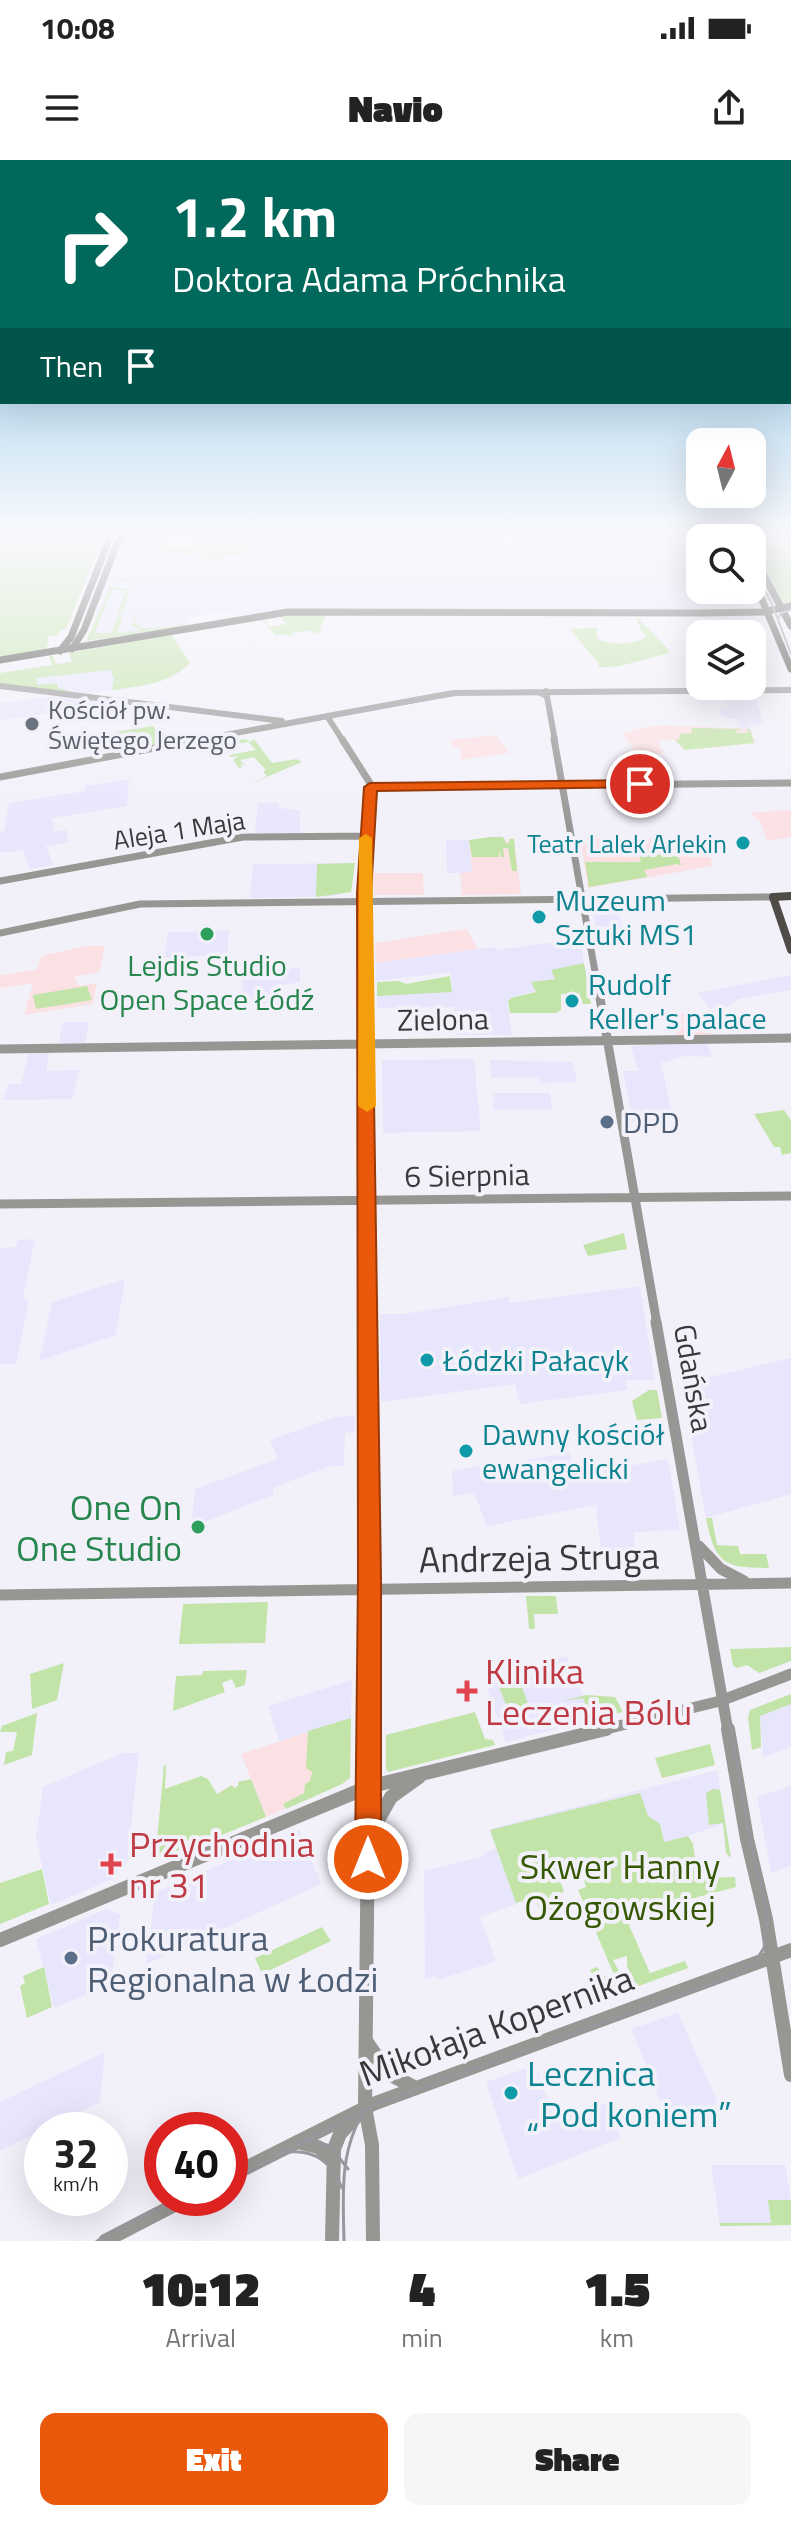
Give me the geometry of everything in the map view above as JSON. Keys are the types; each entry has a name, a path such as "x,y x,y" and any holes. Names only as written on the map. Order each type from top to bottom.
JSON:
{"main road":[{"path":"60,651 73,632"},
{"path":"72,649 82,632"},
{"path":"0,660 169,632"},
{"path":"776,632 791,669"},
{"path":"78,642 93,645"},
{"path":"791,896 773,897 791,950"}],"street":[{"path":"0,686 289,723"},
{"path":"0,777 449,694 791,690"},
{"name":"Gdańska","path":"546,691 747,1839 766,1919 791,2075"},
{"path":"327,716 370,781 364,898 370,1592 365,2107 372,2145 373,2241"},
{"path":"370,787 791,783"},
{"name":"Aleja 1 Maja","path":"0,881 243,837 366,836"},
{"path":"0,933 135,904 343,902 364,898 773,897"},
{"name":"Zielona","path":"0,1049 791,1038"},
{"name":"6 Sierpnia","path":"0,1204 791,1196"},
{"path":"696,1541 721,1569 751,1583"},
{"name":"Andrzeja Struga","path":"0,1595 370,1592 791,1583"},
{"path":"0,1940 368,1787 723,1700 791,1674"},
{"path":"368,1836 391,1797 429,1772"},
{"name":"Mikołaja Kopernika","path":"248,2167 365,2107 414,2087 791,1950"},
{"path":"366,2041 389,2074 414,2087"},
{"path":"332,2241 333,2159 340,2134 365,2107"},
{"path":"295,2142 318,2147 333,2159"},
{"path":"105,2241 153,2216"}],"shaded area":[{"path":"90,632 145,632 86,641"},
{"path":"117,669 112,690 87,694 12,684 17,679"},
{"path":"56,696 107,702 106,706 0,720 0,703"},
{"path":"725,700 756,700 764,724 750,724 751,729 742,729 736,719 722,717 719,709 728,708"},
{"path":"663,725 751,729 756,743 684,750 674,740 658,742 664,753 638,756 623,734"},
{"path":"496,735 509,753 461,760 460,748 455,748 449,740"},
{"path":"129,779 127,806 52,818 54,832 66,830 69,842 46,846 53,865 30,869 23,850 0,853 0,832 4,831 9,803 86,791 85,786"},
{"path":"258,803 279,803 279,808 300,810 300,833 255,833"},
{"path":"791,810 791,837 767,841 760,821 749,813"},
{"path":"704,837 713,866 588,888 580,838"},
{"path":"505,839 509,844 509,839 514,839 521,894 462,895 460,873 472,872 469,840"},
{"path":"446,840 469,840 472,873 447,873"},
{"path":"355,863 345,893 250,898 253,864"},
{"path":"373,873 423,873 424,895 374,895"},
{"path":"617,902 623,932 597,934 591,904"},
{"path":"467,929 477,949 376,963 375,943"},
{"path":"229,931 227,956 164,957 168,932"},
{"path":"580,941 586,974 531,982 535,991 510,998 507,1001 512,1035 457,1035 454,1007 377,1008 377,994 452,992 451,972 376,981 376,963"},
{"path":"87,946 105,946 99,972 76,976 75,979 79,986 97,983 93,1004 24,1015 33,983 0,988 0,975 37,970 41,956"},
{"path":"300,967 300,982 278,986 284,1000 241,1007 243,976"},
{"path":"791,975 791,990 739,999 726,1007 710,1009 698,993"},
{"path":"706,1012 713,1034 677,1035 671,1014"},
{"path":"63,1022 89,1022 85,1043 59,1043"},
{"path":"708,1043 712,1057 685,1056 661,1063 673,1117 633,1123 623,1071 639,1071 630,1046"},
{"path":"29,1053 49,1053 46,1071 79,1070 72,1099 3,1100 8,1084 21,1084"},
{"path":"474,1059 481,1131 383,1133 382,1060"},
{"path":"490,1060 573,1062 577,1082 540,1083 539,1077 491,1078"},
{"path":"493,1093 550,1093 552,1109 494,1110"},
{"path":"35,1239 23,1299 29,1300 16,1364 0,1364 0,1248 16,1247 18,1240"},
{"path":"125,1279 116,1335 39,1361 52,1302"},
{"path":"640,1286 655,1380 625,1380 628,1390 520,1404 515,1384 381,1402 380,1314 403,1314 509,1297 510,1303"},
{"path":"791,1358 791,1494 706,1518 681,1380 701,1379"},
{"path":"355,1416 354,1432 345,1433 344,1466 331,1466 274,1487 273,1495 191,1527 195,1489 278,1459 270,1440 335,1417"},
{"path":"569,1453 577,1475 668,1459 680,1530 633,1532 638,1569 603,1569 596,1505 487,1526 474,1493 453,1496 452,1471"},
{"path":"567,1656 593,1719 506,1742 484,1679"},
{"path":"352,1680 351,1718 279,1741 268,1706"},
{"path":"791,1704 791,1747 763,1757 760,1716"},
{"path":"351,1718 350,1778 266,1817 241,1754"},
{"path":"123,1753 139,1753 127,1862 119,1867 113,1879 51,1905 36,1838 43,1787"},
{"path":"717,1770 726,1823 688,1836 509,1882 517,1904 480,1917 496,1961 441,1979 434,1976 425,1979 424,1871 485,1856 484,1853 496,1848 490,1829"},
{"path":"791,1786 791,1866 771,1873 757,1797"},
{"path":"299,1830 321,1884 146,1964 155,1893"},
{"path":"106,1909 120,1914 110,1990 98,1990 54,2008 36,1939"},
{"path":"678,2013 718,2103 669,2121 631,2029"},
{"path":"105,2052 100,2102 80,2112 24,2112 24,2139 0,2151 0,2102"},
{"path":"535,2065 555,2120 606,2103 620,2138 518,2179 486,2082"},
{"path":"711,2165 785,2165 791,2223 720,2226"}],"green space":[{"path":"0,632 60,632 57,636 49,636 46,652 0,659"},
{"path":"90,632 148,632 86,641"},
{"path":"273,632 297,632 291,633 293,637"},
{"path":"573,632 597,632 597,638 615,643 630,643 647,636 642,632 652,632 669,653 620,666 593,668 599,667 599,664"},
{"path":"171,634 190,663 173,676 154,683 112,690 114,679 110,670 37,678 37,685 57,683 58,688 74,692 0,685 0,673 52,665 49,656 53,656 56,664 72,662 69,653"},
{"path":"153,726 166,743 134,748 115,732"},
{"path":"691,728 742,729 736,733 748,733 747,729 750,729 754,743 685,750 675,740 679,739 680,734 692,733"},
{"path":"246,739 250,742 254,739 272,763 297,759 302,762 250,784 267,776 263,772 266,770 254,757 240,760 246,766 240,763 242,767 239,768 233,760 238,756 229,755 256,750 248,742 233,744 233,741"},
{"path":"503,837 506,843 514,839 517,871 512,871 508,848 503,848 504,857 501,857 499,849 499,857 472,857 469,840"},
{"path":"643,852 644,855 678,854 681,866 677,864 644,870 647,877 589,887 585,862 641,862 639,854"},
{"path":"355,863 351,892 316,897 317,864"},
{"path":"584,963 591,1004 583,1004 579,993 561,994 561,1010 556,1013 510,1013 508,1001 511,998 536,992 531,982 555,979 551,970"},
{"path":"450,976 452,992 377,996 377,982 399,981 406,984"},
{"path":"87,986 92,1000 36,1009 33,995"},
{"path":"784,1110 791,1120 791,1153 782,1155 780,1147 774,1147 754,1114"},
{"path":"624,1233 627,1249 588,1256 583,1245"},
{"path":"649,1390 657,1390 662,1418 637,1420 632,1401"},
{"path":"706,1518 712,1518 717,1545 738,1546 740,1554 766,1554 769,1568 741,1567 724,1560 713,1545"},
{"path":"526,1596 556,1596 558,1614 534,1614 535,1629 529,1629"},
{"path":"268,1602 265,1643 179,1644 183,1604"},
{"path":"791,1647 791,1661 759,1673 747,1665 737,1668 733,1665 730,1649"},
{"path":"64,1663 57,1700 32,1709 30,1674"},
{"path":"247,1670 245,1685 236,1688 232,1679 222,1683 225,1692 173,1711 176,1676 202,1675 203,1671"},
{"path":"520,1682 530,1709 510,1715 499,1687"},
{"path":"791,1694 791,1704 760,1716 761,1747 752,1750 750,1710"},
{"path":"587,1695 615,1697 623,1712 574,1724 591,1718 583,1698 562,1701"},
{"path":"475,1712 485,1739 493,1740 495,1745 388,1772 386,1769 386,1735"},
{"path":"37,1713 32,1755 4,1765 6,1752 13,1751 17,1732 0,1732 2,1726"},
{"path":"351,1718 350,1778 286,1809 283,1804 304,1793 305,1784 310,1781 312,1772 306,1768 308,1731"},
{"path":"710,1744 715,1765 662,1778 655,1758"},
{"path":"164,1765 165,1789 201,1776 208,1779 217,1794 232,1785 234,1788 238,1786 238,1782 251,1779 266,1817 166,1858 156,1851"},
{"path":"713,1789 720,1790 731,1858 726,1853 723,1823 709,1825 706,1793"},
{"name":"Skwer Hanny Ożogowskiej","path":"640,1793 648,1816 660,1824 664,1842 688,1836 693,1844 698,1878 735,1877 736,1887 633,1914 629,1925 650,1973 685,1961 688,1968 636,1987 627,1966 627,1956 613,1960 627,1986 617,1989 619,1993 604,1998 590,1970 597,1967 608,1980 615,1977 578,1890 586,1887 583,1876 561,1882 564,1892 549,1896 555,1909 543,1917 535,1898 516,1903 490,1830"},
{"path":"42,1869 49,1904 0,1924 0,1883"},
{"path":"322,1927 331,1941 262,1974 255,1958"},
{"path":"44,1967 52,2007 27,2018 20,1986 25,1983 23,1976"},
{"path":"768,2200 791,2200 791,2225 720,2226 719,2223 771,2223"}],"tram line":[{"path":"783,632 791,654"},
{"path":"0,687 292,723 467,693 536,692"},
{"path":"536,692 791,690"},
{"path":"519,691 536,692"},
{"path":"536,692 546,698 555,736 731,1731"},
{"path":"365,2110 740,1973 755,1962 764,1948 768,1915 751,1844 731,1729"},
{"path":"309,2139 365,2110"},
{"path":"345,2166 351,2141 365,2110"},
{"path":"305,2138 309,2139"},
{"path":"248,2171 309,2139"},
{"path":"309,2139 330,2146 345,2166"},
{"path":"289,2152 307,2153 322,2160 342,2188"},
{"path":"344,2241 345,2166"},
{"path":"345,2166 348,2169"},
{"path":"97,2241 145,2216"}],"slow traffic":[{"path":"366,838 367,1106"}],"place":[{"name":"Kościół pw. Świętego Jerzego","path":"32,724"},
{"name":"Teatr Lalek Arlekin","path":"743,843"},
{"name":"Muzeum Sztuki MS1","path":"539,917"},
{"name":"Lejdis Studio Open Space Łódź","path":"207,934"},
{"name":"Rudolf Keller's palace","path":"572,1001"},
{"name":"DPD","path":"607,1122"},
{"name":"Łódzki Pałacyk","path":"427,1360"},
{"name":"Dawny kościół ewangelicki","path":"466,1451"},
{"name":"One On One Studio","path":"198,1527"},
{"name":"Klinika Leczenia Bólu","path":"467,1691"},
{"name":"Przychodnia nr 31","path":"111,1864"},
{"name":"Prokuratura Regionalna w Łodzi","path":"71,1958"},
{"name":"Lecznica „Pod koniem”","path":"511,2093"}],"route":[{"path":"368,1859 370,1578 364,893 370,787 640,784"}]}
